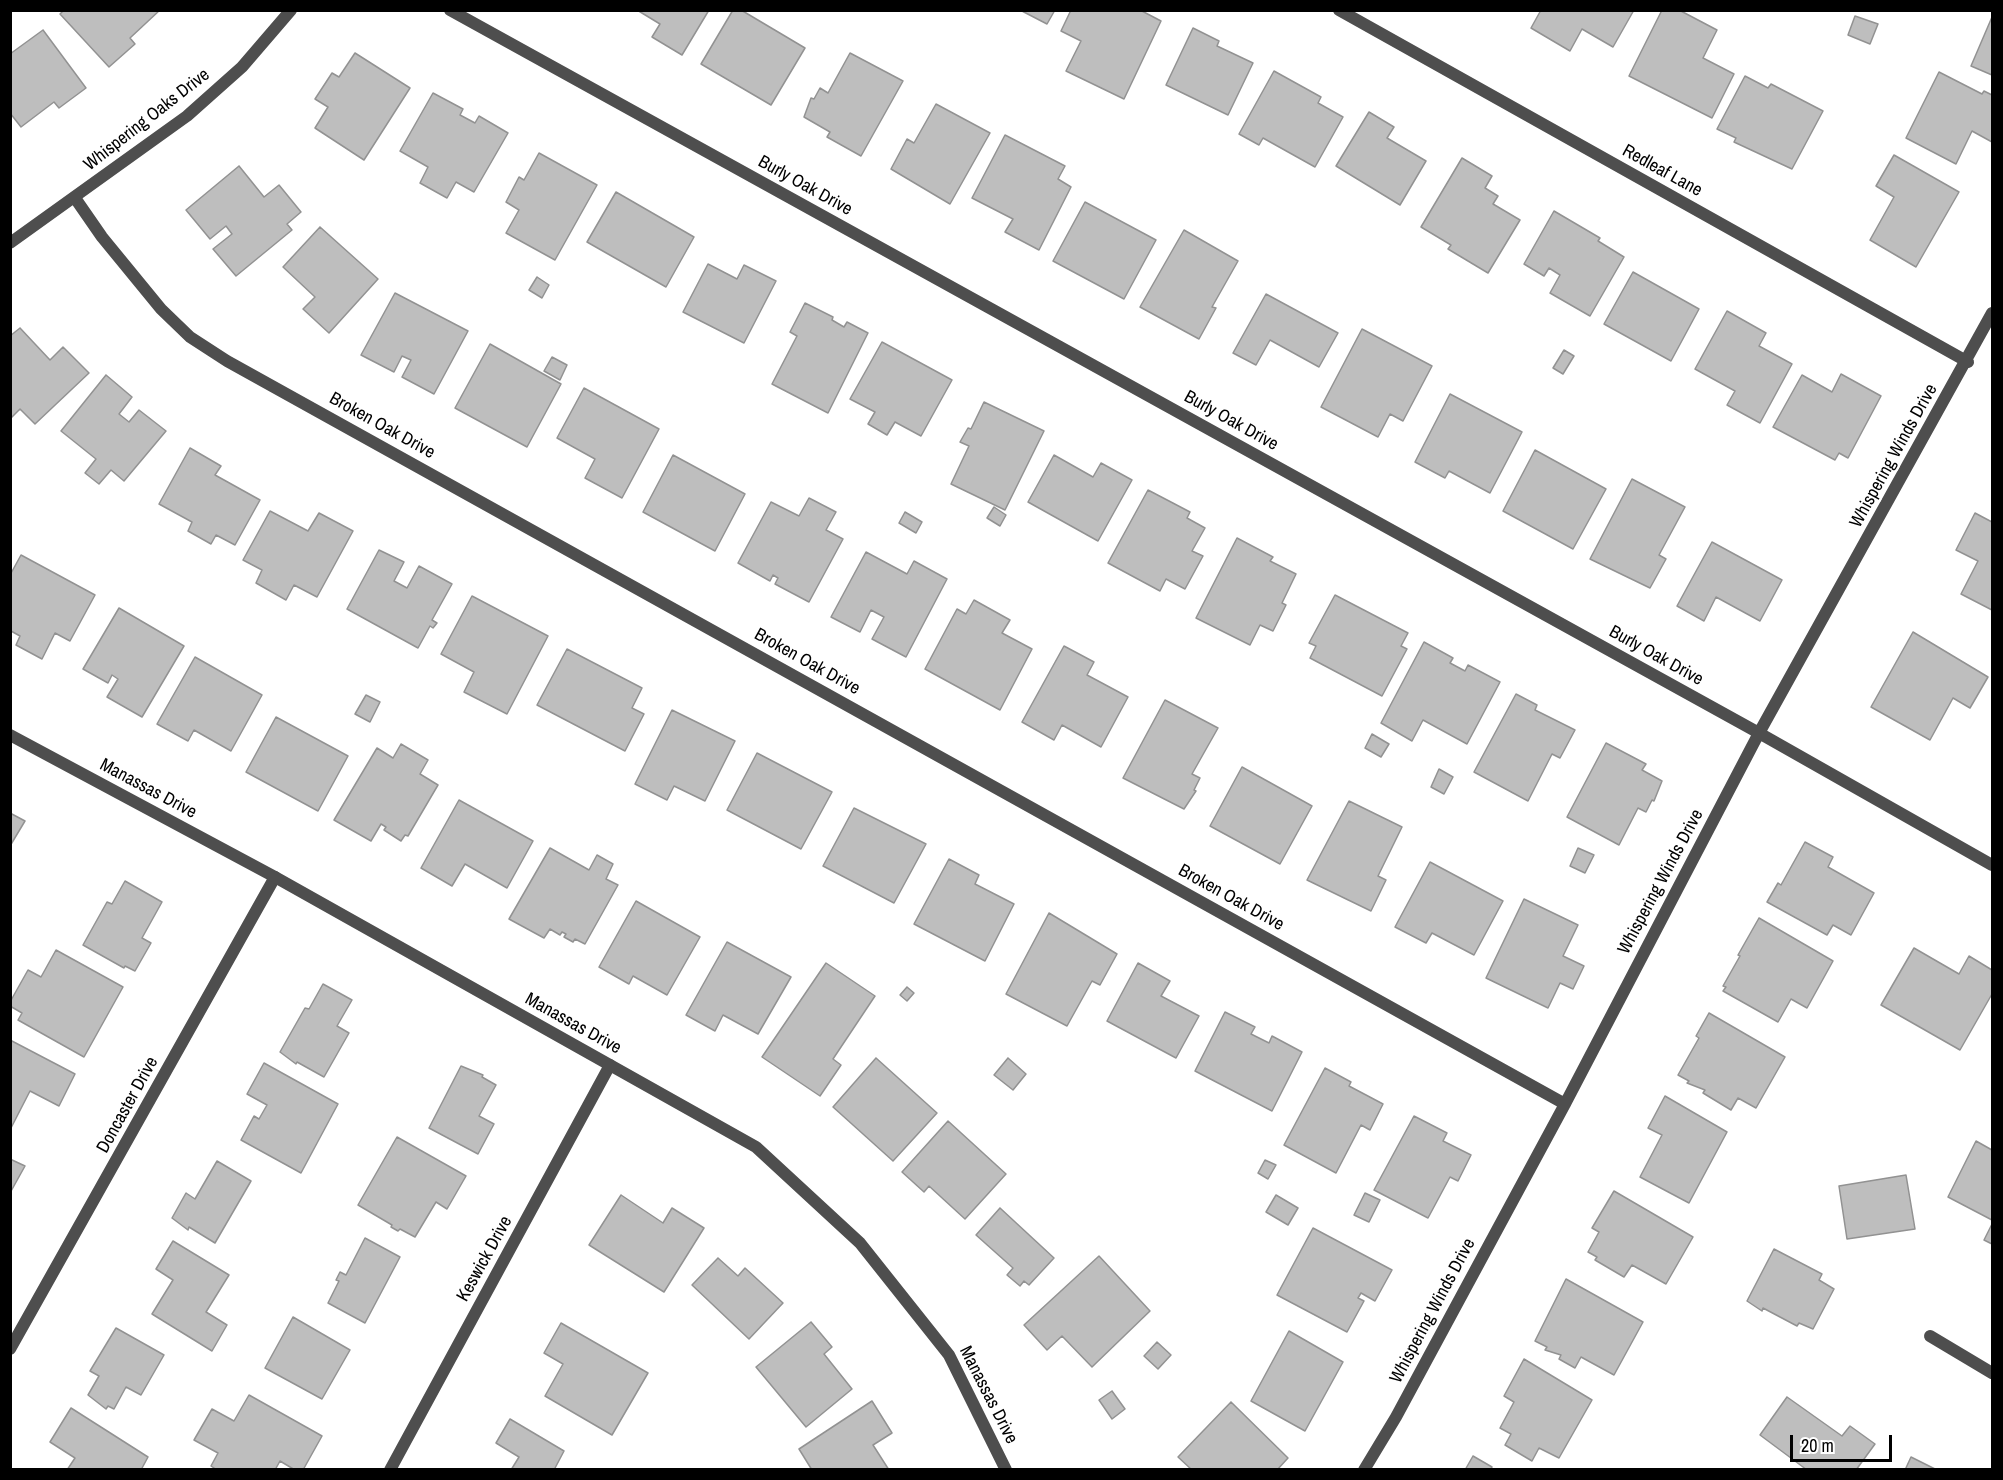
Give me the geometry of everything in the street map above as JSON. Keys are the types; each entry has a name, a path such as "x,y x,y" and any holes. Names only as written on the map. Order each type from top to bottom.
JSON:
{"street":[{"name":"Whispering Oaks Drive","path":"10,243 187,116 242,67 291,10"},
{"name":"Burly Oak Drive","path":"450,10 1759,733 1992,865"},
{"name":"Redleaf Lane","path":"1339,10 1968,362"},
{"name":"Broken Oak Drive","path":"75,198 102,237 161,309 189,337 227,361 1565,1104"},
{"name":"Whispering Winds Drive","path":"1364,1470 1396,1417 1565,1104 1759,733 1968,362 1992,313"},
{"name":"Manassas Drive","path":"10,735 275,878 756,1147 860,1243 949,1355 1006,1470"},
{"name":"Doncaster Drive","path":"10,1349 275,878"},
{"name":"Keswick Drive","path":"390,1470 610,1065"},
{"path":"1930,1336 1992,1373"}],"building":[{"path":"64,10 160,10 130,38 135,44 109,67 60,14"},
{"path":"637,10 709,10 682,55 652,37 660,24"},
{"path":"733,10 741,10 805,48 771,105 701,64"},
{"path":"1020,10 1055,10 1047,24"},
{"path":"1071,10 1140,10 1161,21 1124,99 1066,71 1081,41 1061,31"},
{"path":"1541,10 1634,10 1613,47 1582,29 1570,51 1531,28"},
{"path":"1662,10 1679,10 1717,30 1703,58 1734,74 1712,118 1629,76"},
{"path":"1855,16 1878,24 1870,44 1848,35"},
{"path":"1992,17 1992,75 1971,66"},
{"path":"1193,28 1219,41 1217,46 1253,63 1228,115 1166,85"},
{"path":"43,30 86,88 59,108 54,102 21,127 10,113 10,54"},
{"path":"355,53 410,88 364,160 315,128 328,107 315,99 332,73 339,77"},
{"path":"850,53 903,81 861,156 827,137 830,132 804,117 811,98 814,99 820,88 828,93"},
{"path":"1274,71 1321,97 1318,103 1343,117 1315,167 1263,138 1259,145 1239,134"},
{"path":"1939,72 1982,94 1984,91 1992,95 1992,142 1972,131 1956,164 1906,138"},
{"path":"1745,76 1768,88 1771,84 1823,111 1792,169 1734,142 1736,138 1717,129"},
{"path":"433,93 463,109 460,115 475,123 479,116 508,133 474,192 456,182 447,198 420,183 428,167 400,151"},
{"path":"936,104 990,133 950,204 891,169 907,139 914,143"},
{"path":"1369,112 1394,127 1387,138 1426,161 1400,205 1336,166"},
{"path":"1005,135 1065,166 1058,179 1071,187 1039,250 1005,232 1013,219 972,198"},
{"path":"539,153 597,185 555,260 506,233 519,210 506,202 519,177 524,180"},
{"path":"1894,155 1959,192 1916,267 1870,240 1894,197 1876,186"},
{"path":"1462,158 1492,176 1485,188 1498,196 1493,204 1520,220 1488,273 1448,249 1451,245 1421,227"},
{"path":"239,166 264,197 279,185 301,212 287,224 292,230 236,276 213,249 232,234 226,226 210,239 186,210"},
{"path":"616,192 694,237 666,287 587,242"},
{"path":"1085,202 1156,240 1124,299 1053,261"},
{"path":"1554,211 1600,238 1598,241 1624,257 1590,316 1550,293 1560,275 1549,268 1544,276 1524,264"},
{"path":"320,227 378,279 329,333 303,309 315,297 283,267"},
{"path":"1184,230 1238,261 1212,307 1216,308 1199,339 1140,307"},
{"path":"708,264 737,279 744,265 776,281 744,343 683,312"},
{"path":"1633,272 1699,309 1671,361 1604,324"},
{"path":"537,277 549,285 542,298 529,290"},
{"path":"395,293 468,331 434,394 402,377 411,360 402,356 394,372 361,355"},
{"path":"1266,294 1338,333 1319,367 1270,340 1256,365 1233,353"},
{"path":"805,303 833,317 832,320 844,327 847,322 868,333 828,413 772,384 797,336 790,332"},
{"path":"1727,311 1766,333 1759,346 1792,364 1760,423 1727,405 1735,391 1695,369"},
{"path":"20,328 50,360 63,347 89,373 35,424 20,409 10,419 10,336"},
{"path":"1362,329 1432,366 1403,421 1390,414 1378,437 1321,407"},
{"path":"882,342 952,380 921,436 895,422 887,435 868,424 875,412 850,399"},
{"path":"490,344 561,384 527,447 455,408"},
{"path":"1564,350 1574,356 1563,374 1553,368"},
{"path":"552,357 567,365 560,380 544,371"},
{"path":"1841,374 1881,396 1848,458 1839,453 1835,460 1773,427 1802,375 1832,392"},
{"path":"106,375 132,397 119,414 129,422 139,410 166,431 124,481 111,470 99,484 85,473 96,459 61,431"},
{"path":"584,388 659,429 622,498 585,478 595,459 557,438"},
{"path":"1450,394 1522,432 1490,493 1449,471 1445,478 1415,462"},
{"path":"984,402 1044,431 1005,510 951,484 969,446 960,442 968,428 971,429"},
{"path":"190,448 221,466 215,475 260,500 235,545 216,535 211,544 188,531 192,522 159,504"},
{"path":"1535,450 1606,489 1573,549 1503,511"},
{"path":"673,455 745,494 715,551 643,512"},
{"path":"1054,455 1093,477 1101,463 1132,480 1098,541 1028,502"},
{"path":"1632,479 1685,507 1659,555 1666,559 1650,588 1590,559"},
{"path":"1148,490 1190,512 1187,518 1205,528 1192,551 1203,556 1185,589 1166,579 1160,591 1108,563"},
{"path":"809,498 836,512 826,530 843,539 809,602 775,584 778,578 773,575 770,581 738,563 771,502 799,516"},
{"path":"994,507 1006,515 1000,526 987,518"},
{"path":"270,511 308,531 319,513 353,531 317,597 294,585 286,600 256,583 262,570 243,560"},
{"path":"905,512 922,522 916,533 899,523"},
{"path":"1975,513 1992,522 1992,610 1961,594 1978,561 1956,550"},
{"path":"1237,538 1273,557 1270,561 1296,574 1282,603 1286,605 1273,631 1260,625 1250,645 1196,618"},
{"path":"1712,542 1782,580 1760,621 1716,597 1704,621 1677,606"},
{"path":"379,550 404,562 394,581 407,588 419,566 452,584 432,620 437,623 433,628 430,626 418,648 347,609"},
{"path":"866,552 907,574 914,561 947,579 906,657 872,639 884,617 871,610 860,632 831,617"},
{"path":"21,555 95,595 70,641 55,633 42,659 16,645 20,636 11,631 10,575"},
{"path":"1335,595 1408,633 1401,646 1407,649 1382,696 1310,658 1316,646 1309,643"},
{"path":"472,596 548,636 507,714 464,692 474,672 441,654"},
{"path":"974,600 1010,620 1002,633 1032,649 1000,710 925,669 957,609 966,614"},
{"path":"119,608 184,646 142,717 107,697 118,679 112,675 108,683 83,669"},
{"path":"1913,632 1988,677 1970,708 1953,698 1930,740 1871,707"},
{"path":"1424,642 1453,658 1450,663 1465,671 1468,665 1500,682 1467,744 1423,720 1412,741 1381,723"},
{"path":"1064,646 1094,662 1087,675 1128,697 1101,747 1062,725 1054,740 1022,722"},
{"path":"567,649 642,688 632,708 644,714 625,751 537,705"},
{"path":"195,657 262,695 231,751 194,730 188,741 157,724"},
{"path":"1516,694 1537,705 1535,710 1575,730 1560,758 1552,754 1528,801 1474,772"},
{"path":"366,695 380,702 370,722 355,714"},
{"path":"1165,700 1218,728 1192,774 1200,778 1194,790 1196,791 1184,809 1123,778"},
{"path":"672,710 735,741 705,801 674,786 667,800 635,784"},
{"path":"276,717 348,756 318,811 246,772"},
{"path":"1372,734 1389,744 1381,757 1365,748"},
{"path":"1606,743 1646,764 1642,770 1662,781 1654,801 1652,800 1646,812 1638,808 1619,845 1567,817"},
{"path":"401,744 428,760 420,774 438,785 408,836 405,835 401,841 384,830 386,827 381,824 371,841 334,820 377,748 393,758"},
{"path":"757,753 832,792 801,849 727,810"},
{"path":"1242,767 1312,806 1280,864 1210,826"},
{"path":"1439,769 1453,777 1444,794 1431,787"},
{"path":"459,800 533,841 507,888 465,864 452,886 421,868"},
{"path":"1349,801 1402,827 1378,876 1386,880 1371,911 1307,880"},
{"path":"854,808 926,844 894,903 823,866"},
{"path":"10,813 25,821 10,846"},
{"path":"1805,842 1833,857 1828,867 1874,893 1851,935 1833,925 1827,935 1767,902 1778,883 1781,885"},
{"path":"550,848 589,870 597,855 613,864 606,879 618,885 585,944 575,939 573,942 564,937 566,934 562,932 560,935 550,929 544,938 509,919"},
{"path":"1578,848 1594,855 1585,873 1570,866"},
{"path":"949,859 979,875 975,884 1014,904 985,961 914,924"},
{"path":"1430,862 1503,901 1474,955 1432,933 1426,943 1395,927"},
{"path":"125,881 162,902 142,938 151,943 135,971 125,966 124,968 83,945 107,902 112,904"},
{"path":"1524,899 1578,925 1563,956 1584,966 1573,989 1560,983 1548,1008 1486,978"},
{"path":"636,901 700,937 667,995 633,976 629,984 599,967"},
{"path":"1049,913 1117,954 1100,985 1092,981 1067,1026 1006,994"},
{"path":"1759,918 1833,961 1807,1008 1791,999 1778,1022 1723,991 1726,987 1723,986 1740,956 1738,955"},
{"path":"727,942 791,977 758,1034 723,1015 715,1031 686,1015"},
{"path":"1914,948 1959,974 1969,956 1992,970 1992,994 1960,1050 1881,1005"},
{"path":"56,950 123,987 84,1057 18,1020 22,1013 10,1006 28,970 41,977"},
{"path":"826,963 875,996 833,1059 841,1065 820,1096 762,1057"},
{"path":"1138,963 1170,981 1161,996 1199,1016 1176,1058 1107,1021"},
{"path":"323,984 352,1000 337,1026 349,1033 324,1077 297,1062 296,1064 280,1052 305,1008 309,1009"},
{"path":"907,987 914,993 907,1001 900,995"},
{"path":"1225,1012 1255,1027 1251,1034 1269,1043 1272,1036 1302,1052 1272,1111 1195,1071"},
{"path":"1709,1013 1785,1057 1756,1108 1738,1098 1731,1110 1703,1093 1705,1090 1687,1083 1689,1081 1678,1075 1699,1038 1696,1036"},
{"path":"10,1040 75,1074 59,1106 30,1091 11,1128"},
{"path":"876,1058 937,1113 893,1161 833,1107"},
{"path":"1008,1058 1026,1074 1013,1090 994,1075"},
{"path":"264,1063 338,1104 301,1173 241,1140 254,1116 259,1119 267,1105 247,1094"},
{"path":"461,1066 483,1075 482,1077 496,1085 479,1116 494,1124 478,1154 429,1128"},
{"path":"1325,1068 1351,1082 1349,1086 1383,1104 1370,1130 1361,1125 1336,1173 1284,1145"},
{"path":"1665,1096 1727,1132 1689,1203 1640,1177 1662,1135 1648,1128"},
{"path":"1414,1116 1447,1133 1443,1141 1471,1155 1458,1181 1450,1177 1428,1218 1374,1190"},
{"path":"948,1121 1006,1174 965,1219 929,1186 924,1192 902,1172"},
{"path":"397,1137 466,1176 447,1209 436,1202 415,1237 400,1229 398,1231 358,1205"},
{"path":"1976,1141 1992,1150 1992,1220 1948,1197"},
{"path":"10,1159 25,1166 10,1193"},
{"path":"1265,1160 1276,1165 1268,1179 1258,1173"},
{"path":"217,1161 251,1181 215,1243 189,1227 188,1230 172,1218 186,1193 195,1199"},
{"path":"1906,1175 1915,1229 1847,1239 1839,1186"},
{"path":"1614,1191 1693,1237 1666,1284 1632,1265 1624,1277 1595,1260 1597,1257 1588,1252 1599,1232 1592,1228"},
{"path":"1365,1193 1380,1200 1369,1222 1354,1215"},
{"path":"621,1195 663,1223 672,1208 704,1228 664,1292 589,1245"},
{"path":"1276,1195 1298,1208 1288,1225 1266,1212"},
{"path":"1000,1208 1054,1258 1029,1285 1024,1281 1020,1286 1007,1275 1013,1268 976,1235"},
{"path":"1992,1224 1992,1244 1984,1240"},
{"path":"1313,1228 1392,1270 1375,1301 1361,1293 1358,1298 1364,1301 1347,1332 1277,1295"},
{"path":"365,1238 400,1257 365,1323 328,1303 339,1281 336,1280 340,1272 346,1275"},
{"path":"173,1241 229,1275 206,1312 227,1325 212,1351 152,1314 173,1280 156,1269"},
{"path":"1774,1249 1822,1274 1819,1280 1834,1289 1813,1329 1799,1323 1797,1326 1763,1308 1762,1311 1747,1301"},
{"path":"1099,1256 1150,1311 1092,1367 1062,1336 1047,1350 1024,1325"},
{"path":"718,1258 738,1276 745,1268 783,1303 749,1339 692,1285"},
{"path":"1566,1279 1643,1322 1614,1375 1581,1357 1575,1368 1559,1359 1561,1355 1545,1350 1547,1347 1535,1341"},
{"path":"293,1317 350,1350 322,1399 265,1368"},
{"path":"811,1322 832,1347 824,1354 852,1389 806,1427 756,1367"},
{"path":"561,1323 648,1373 612,1435 545,1396 563,1364 544,1353"},
{"path":"116,1328 164,1355 141,1395 126,1387 114,1409 108,1406 106,1409 88,1395 99,1376 90,1371"},
{"path":"1289,1331 1343,1362 1305,1431 1251,1401"},
{"path":"1157,1342 1171,1355 1158,1369 1144,1356"},
{"path":"1524,1359 1592,1400 1559,1458 1539,1448 1532,1461 1505,1445 1511,1434 1500,1428 1514,1402 1504,1396"},
{"path":"1112,1391 1125,1409 1112,1419 1099,1400"},
{"path":"249,1395 322,1436 303,1470 295,1470 280,1461 275,1470 217,1470 211,1466 218,1453 194,1440 212,1409 234,1421"},
{"path":"1787,1397 1842,1436 1850,1426 1875,1444 1856,1470 1807,1470 1760,1435"},
{"path":"872,1401 892,1433 873,1445 889,1470 812,1470 799,1449"},
{"path":"1231,1402 1288,1458 1277,1470 1192,1470 1178,1457"},
{"path":"71,1408 148,1457 141,1470 67,1470 75,1458 50,1442"},
{"path":"510,1419 564,1451 554,1470 511,1470 519,1457 496,1443"},
{"path":"1473,1456 1492,1467 1490,1470 1465,1470"},
{"path":"1911,1457 1937,1470 1905,1470"}]}
